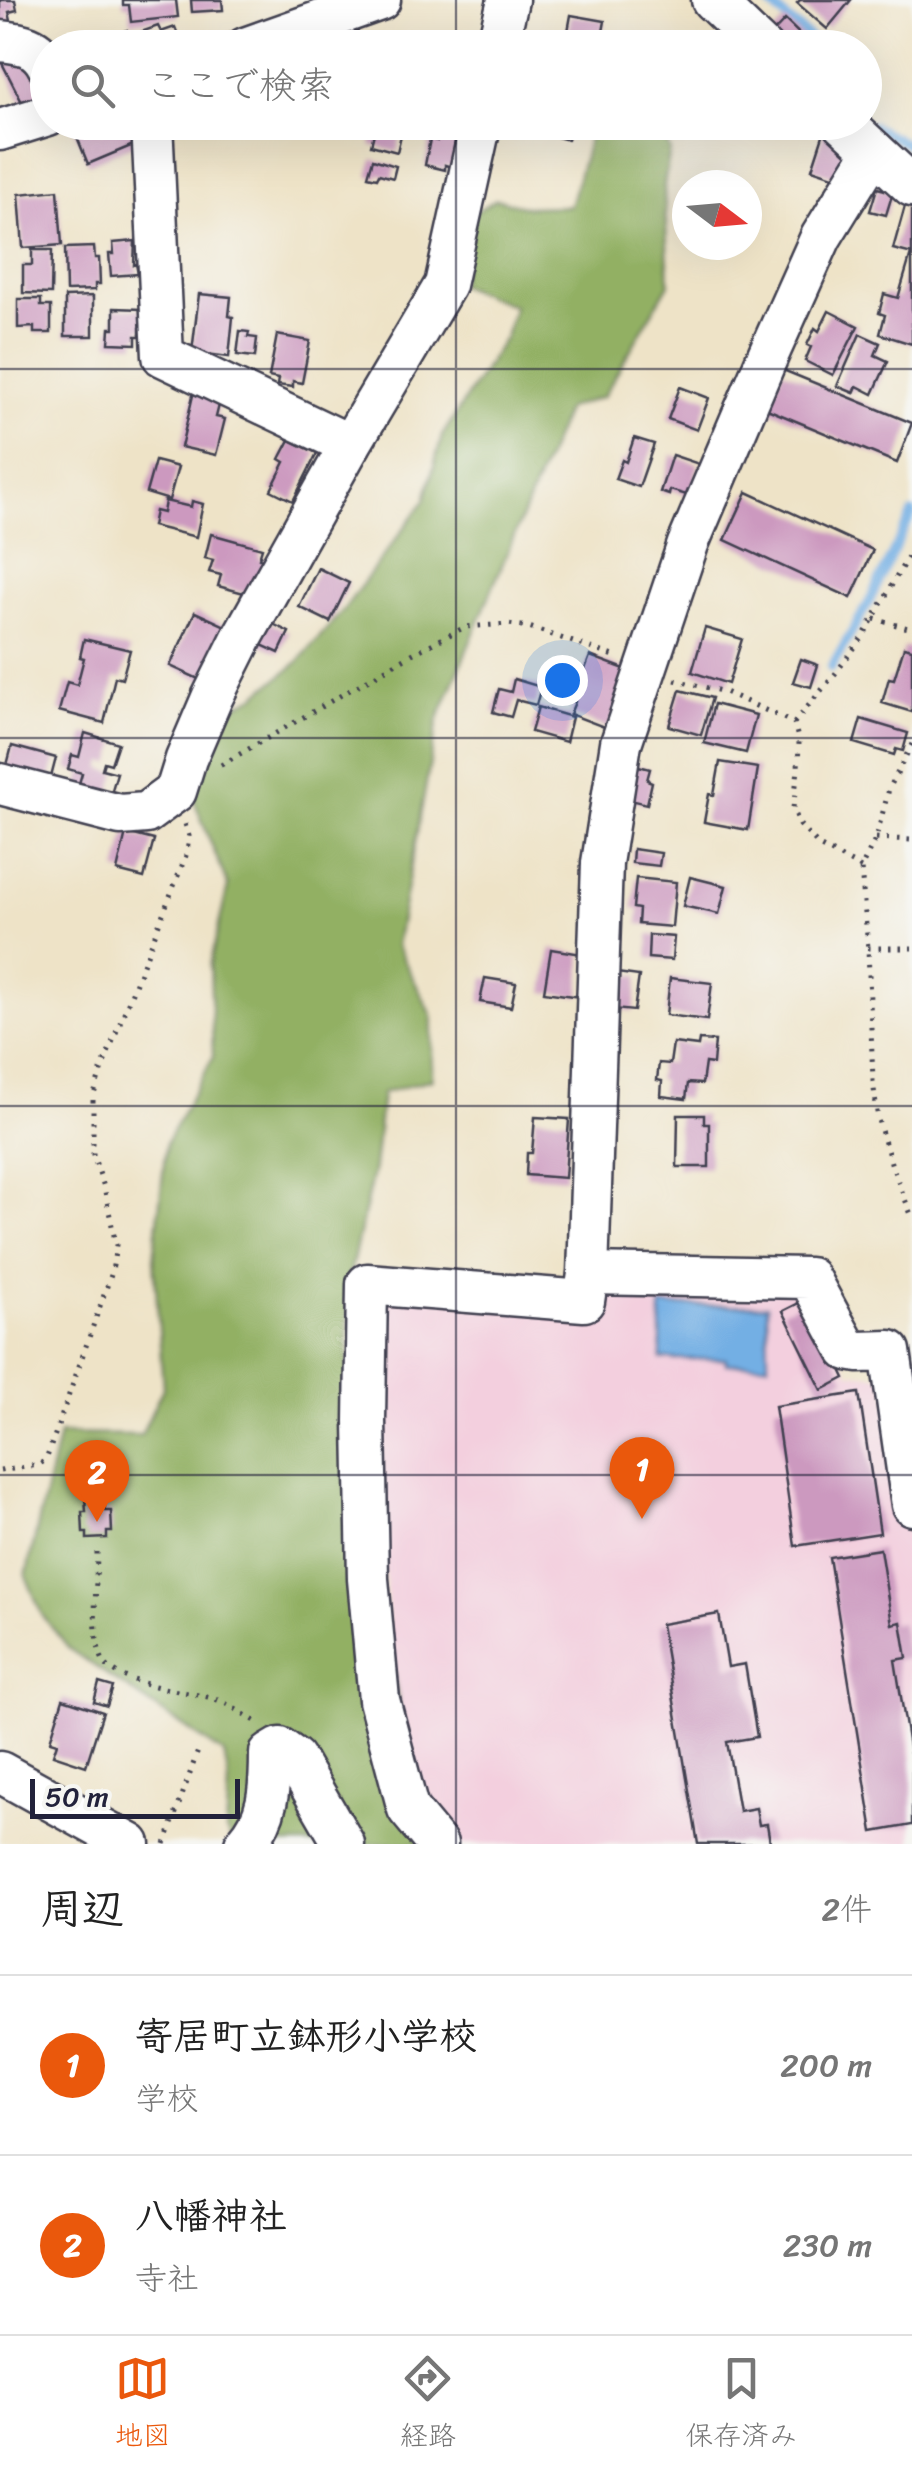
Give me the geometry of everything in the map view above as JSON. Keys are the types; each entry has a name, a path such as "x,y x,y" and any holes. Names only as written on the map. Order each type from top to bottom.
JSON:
{"street":[{"path":"296,30 380,0"},
{"path":"501,30 508,0"},
{"path":"712,0 743,30"},
{"path":"0,41 30,46"},
{"path":"0,130 30,121"},
{"path":"153,140 164,356 350,445"},
{"path":"0,784 120,815 146,813 176,791 212,698 244,636 445,285 477,140"},
{"path":"862,140 912,186"},
{"path":"436,1844 408,1810 379,1700 368,1579 366,1284 584,1301 602,863 620,742 688,544 769,354 821,237 874,151"},
{"path":"588,1274 809,1278 848,1350 890,1351 912,1505"},
{"path":"246,1844 270,1794 270,1754 280,1748 294,1758 344,1844"},
{"path":"0,1772 130,1844"}],"path":[{"path":"794,723 836,674 874,619 912,548"},
{"path":"874,619 912,629"},
{"path":"0,1471 38,1466 46,1460 112,1272 116,1245 93,1155 93,1098 100,1071 187,853 189,836 176,791 465,627 529,627 644,670 725,692 794,723"},
{"path":"794,723 799,742 793,808 800,825 819,846 860,868"},
{"path":"912,744 890,789 876,838 860,868 878,1120 912,1217"},
{"path":"876,838 912,840"},
{"path":"868,948 912,948"},
{"path":"97,1552 96,1632 104,1662 118,1673 148,1684 218,1700 262,1725 280,1748"},
{"path":"165,1844 200,1745"}],"shaded area":[{"path":"597,1281 804,1290 850,1373 883,1376 912,1564 912,1842 450,1844 440,1836 397,1725 377,1474 387,1297"}],"green space":[{"path":"588,140 666,140 670,151 664,185 669,284 603,397 567,408 438,720 396,945 432,1015 432,1079 382,1093 374,1168 348,1283 348,1440 426,1844 233,1844 226,1831 229,1781 224,1754 69,1649 42,1615 26,1576 59,1434 141,1435 163,1388 154,1259 166,1143 213,1057 210,964 228,886 195,803 193,776 223,712 255,696 296,664 344,609 425,500 442,436 505,337 514,306 459,285 473,213 496,199 527,207 570,206"}],"water":[{"path":"767,1305 768,1364 726,1364 726,1359 661,1359 661,1306"}],"building":[{"path":"0,0 15,0 17,10 9,12 12,25 0,28"},
{"path":"123,0 176,0 178,17 131,22 129,5 123,5"},
{"path":"191,0 222,0 223,10 192,12"},
{"path":"851,0 827,29 797,3"},
{"path":"571,15 605,21 603,30 568,30"},
{"path":"785,20 795,30 776,30"},
{"path":"354,21 357,30 326,30"},
{"path":"10,59 13,65 22,59 30,63 30,103 24,106 2,63"},
{"path":"78,140 137,140 138,143 88,164"},
{"path":"372,140 400,140 397,152 371,145"},
{"path":"430,140 461,140 455,168 425,165"},
{"path":"821,140 845,140 849,153 845,180 812,169"},
{"path":"373,159 396,166 393,178 368,176"},
{"path":"877,188 893,192 886,215 870,211"},
{"path":"58,190 62,245 23,248 19,194"},
{"path":"905,206 912,208 912,254 893,249"},
{"path":"135,241 134,265 138,274 111,276 109,254 114,254 113,243"},
{"path":"94,247 95,258 99,258 100,284 95,284 95,290 66,291 65,248"},
{"path":"32,250 52,250 51,294 23,293 23,265 32,265"},
{"path":"911,254 912,344 880,334 885,315 879,313 884,294 898,298"},
{"path":"199,294 231,297 229,357 192,352"},
{"path":"93,296 93,336 65,336 65,297"},
{"path":"18,299 41,299 41,306 51,306 51,333 34,333 34,327 18,328"},
{"path":"114,308 142,309 148,328 140,328 136,344 109,343"},
{"path":"829,311 858,326 833,375 805,361 815,328 819,331"},
{"path":"240,331 257,338 255,357 237,355"},
{"path":"860,334 880,343 875,355 888,361 873,394 857,386 854,393 837,386"},
{"path":"277,335 310,341 302,383 293,381 293,387 277,385 278,379 269,377"},
{"path":"783,370 912,423 897,463 767,409"},
{"path":"680,387 709,398 697,430 668,419"},
{"path":"194,391 221,397 216,417 225,419 216,455 181,447"},
{"path":"634,438 654,444 639,487 615,479"},
{"path":"290,440 317,453 293,501 271,490 285,462 280,459"},
{"path":"672,455 699,464 697,498 670,490 669,495 660,492"},
{"path":"155,461 178,467 169,500 146,493"},
{"path":"747,492 873,550 851,598 725,540"},
{"path":"165,501 191,507 192,501 203,504 196,537 152,526 155,511 163,513"},
{"path":"211,534 262,548 259,558 265,560 255,596 218,586 221,575 209,572 213,560 205,558"},
{"path":"318,568 349,583 330,622 299,607"},
{"path":"195,612 230,628 205,682 170,666"},
{"path":"267,621 289,632 279,653 257,643"},
{"path":"705,628 742,639 728,684 692,672"},
{"path":"84,639 130,650 122,679 115,677 104,723 59,711 67,682 77,685"},
{"path":"904,647 912,649 912,712 882,703"},
{"path":"590,656 630,671 609,729 570,714 575,702 568,699 574,683 579,685"},
{"path":"801,659 818,665 811,687 793,682"},
{"path":"514,679 541,687 536,705 516,700 511,717 493,712 499,689 511,692"},
{"path":"680,690 712,698 701,735 669,726"},
{"path":"714,704 756,715 746,753 704,743"},
{"path":"538,707 572,717 566,742 531,732"},
{"path":"861,719 908,733 903,751 896,749 894,755 854,743"},
{"path":"85,733 118,743 111,764 104,762 102,769 117,773 109,800 77,791 82,773 68,769 72,755 79,757"},
{"path":"12,746 56,758 50,781 6,769"},
{"path":"720,762 758,768 748,830 704,822"},
{"path":"631,764 650,769 647,780 652,782 647,804 626,799"},
{"path":"126,833 154,840 144,878 117,871"},
{"path":"633,849 661,853 659,866 632,863"},
{"path":"690,877 726,886 719,914 683,906"},
{"path":"636,878 676,882 672,927 638,924 639,909 633,908"},
{"path":"649,935 674,937 672,960 648,958"},
{"path":"551,949 582,954 580,997 544,992"},
{"path":"617,973 639,976 634,1011 613,1009"},
{"path":"485,978 516,983 511,1007 480,1002"},
{"path":"670,978 712,983 707,1020 666,1015"},
{"path":"699,1040 715,1041 713,1064 705,1063 702,1084 688,1083 686,1099 661,1096 662,1081 657,1080 659,1063 670,1064 673,1043 698,1046"},
{"path":"678,1115 704,1115 704,1124 709,1124 709,1167 677,1167"},
{"path":"535,1117 569,1119 565,1178 526,1175"},
{"path":"807,1299 845,1378 822,1390 783,1311"},
{"path":"859,1393 880,1533 795,1546 775,1406"},
{"path":"104,1497 105,1511 111,1511 112,1532 107,1532 107,1538 87,1539 87,1533 83,1533 85,1498"},
{"path":"880,1549 892,1624 901,1622 907,1658 895,1660 912,1765 912,1825 873,1832 829,1557"},
{"path":"719,1614 728,1667 745,1664 757,1737 727,1742 739,1811 756,1808 759,1825 767,1824 770,1842 698,1844 661,1624"},
{"path":"99,1683 113,1687 107,1706 94,1702"},
{"path":"63,1699 103,1712 86,1766 53,1755 57,1743 50,1741"}],"waterway":[{"path":"765,0 801,30"},
{"path":"882,131 912,147"},
{"path":"831,668 869,602 912,513"}],"place":[{"name":"寄居町立鉢形小学校","path":"642,1519"},
{"name":"八幡神社","path":"97,1522"}]}
